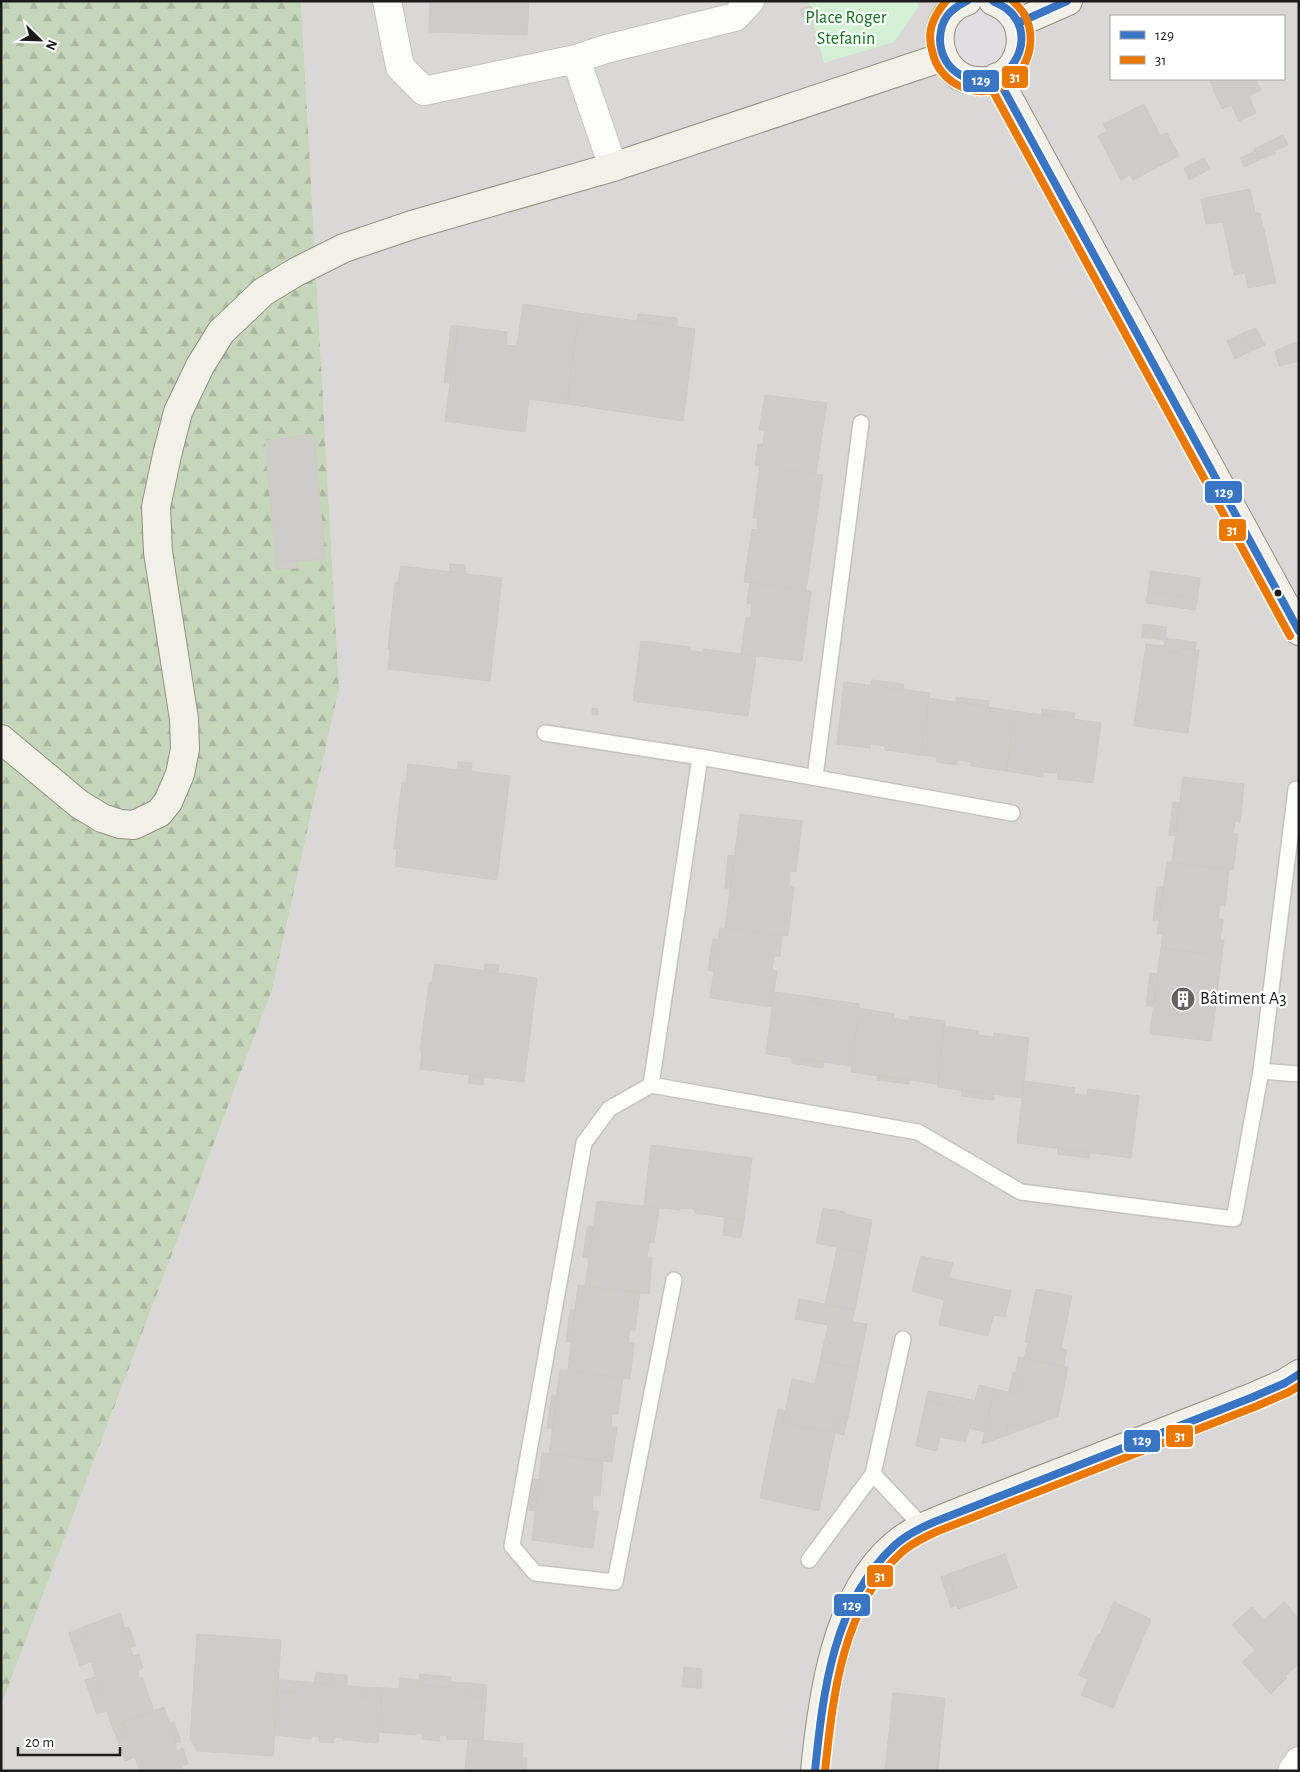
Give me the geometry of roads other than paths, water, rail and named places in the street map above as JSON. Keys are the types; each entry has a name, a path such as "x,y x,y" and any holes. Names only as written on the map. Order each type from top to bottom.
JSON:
{"main road":[{"path":"964,2 952,10 944,20 940,32 940,45 943,58 951,69 963,77 977,82 991,80 1004,74 1014,64 1020,51 1022,37 1018,23 1011,12 1001,4 993,1"},
{"path":"1018,23 1068,1"},
{"path":"1,739 79,804 102,818 120,824 134,825 159,813 168,802 180,774 184,749 184,719 158,552 156,507 178,412 200,366 221,332 263,292 296,272 344,248 412,225 613,167 943,58"},
{"path":"997,77 1299,631"},
{"path":"815,1771 835,1651 849,1609 871,1569 895,1544 923,1527 1253,1397 1285,1383 1299,1374"}],"street":[{"path":"387,1 400,67 424,91 576,59 606,49 735,17 750,1"},
{"path":"576,59 613,167"},
{"path":"1292,1771 1299,1761"}],"lane":[{"path":"816,778 860,422"},
{"path":"545,734 700,757 1012,813"},
{"path":"651,1085 700,757"},
{"path":"674,1280 615,1582 535,1573 512,1546 584,1143 609,1109 651,1085 918,1132 1020,1192 1234,1219 1261,1071 1296,789"},
{"path":"1261,1071 1299,1074"},
{"path":"809,1560 873,1474 903,1339"},
{"path":"873,1474 923,1527"}],"place":[{"name":"Bâtiment A3","path":"1183,999"}],"park label":[{"name":"Place Roger Stefanin","path":"846,28"}]}
